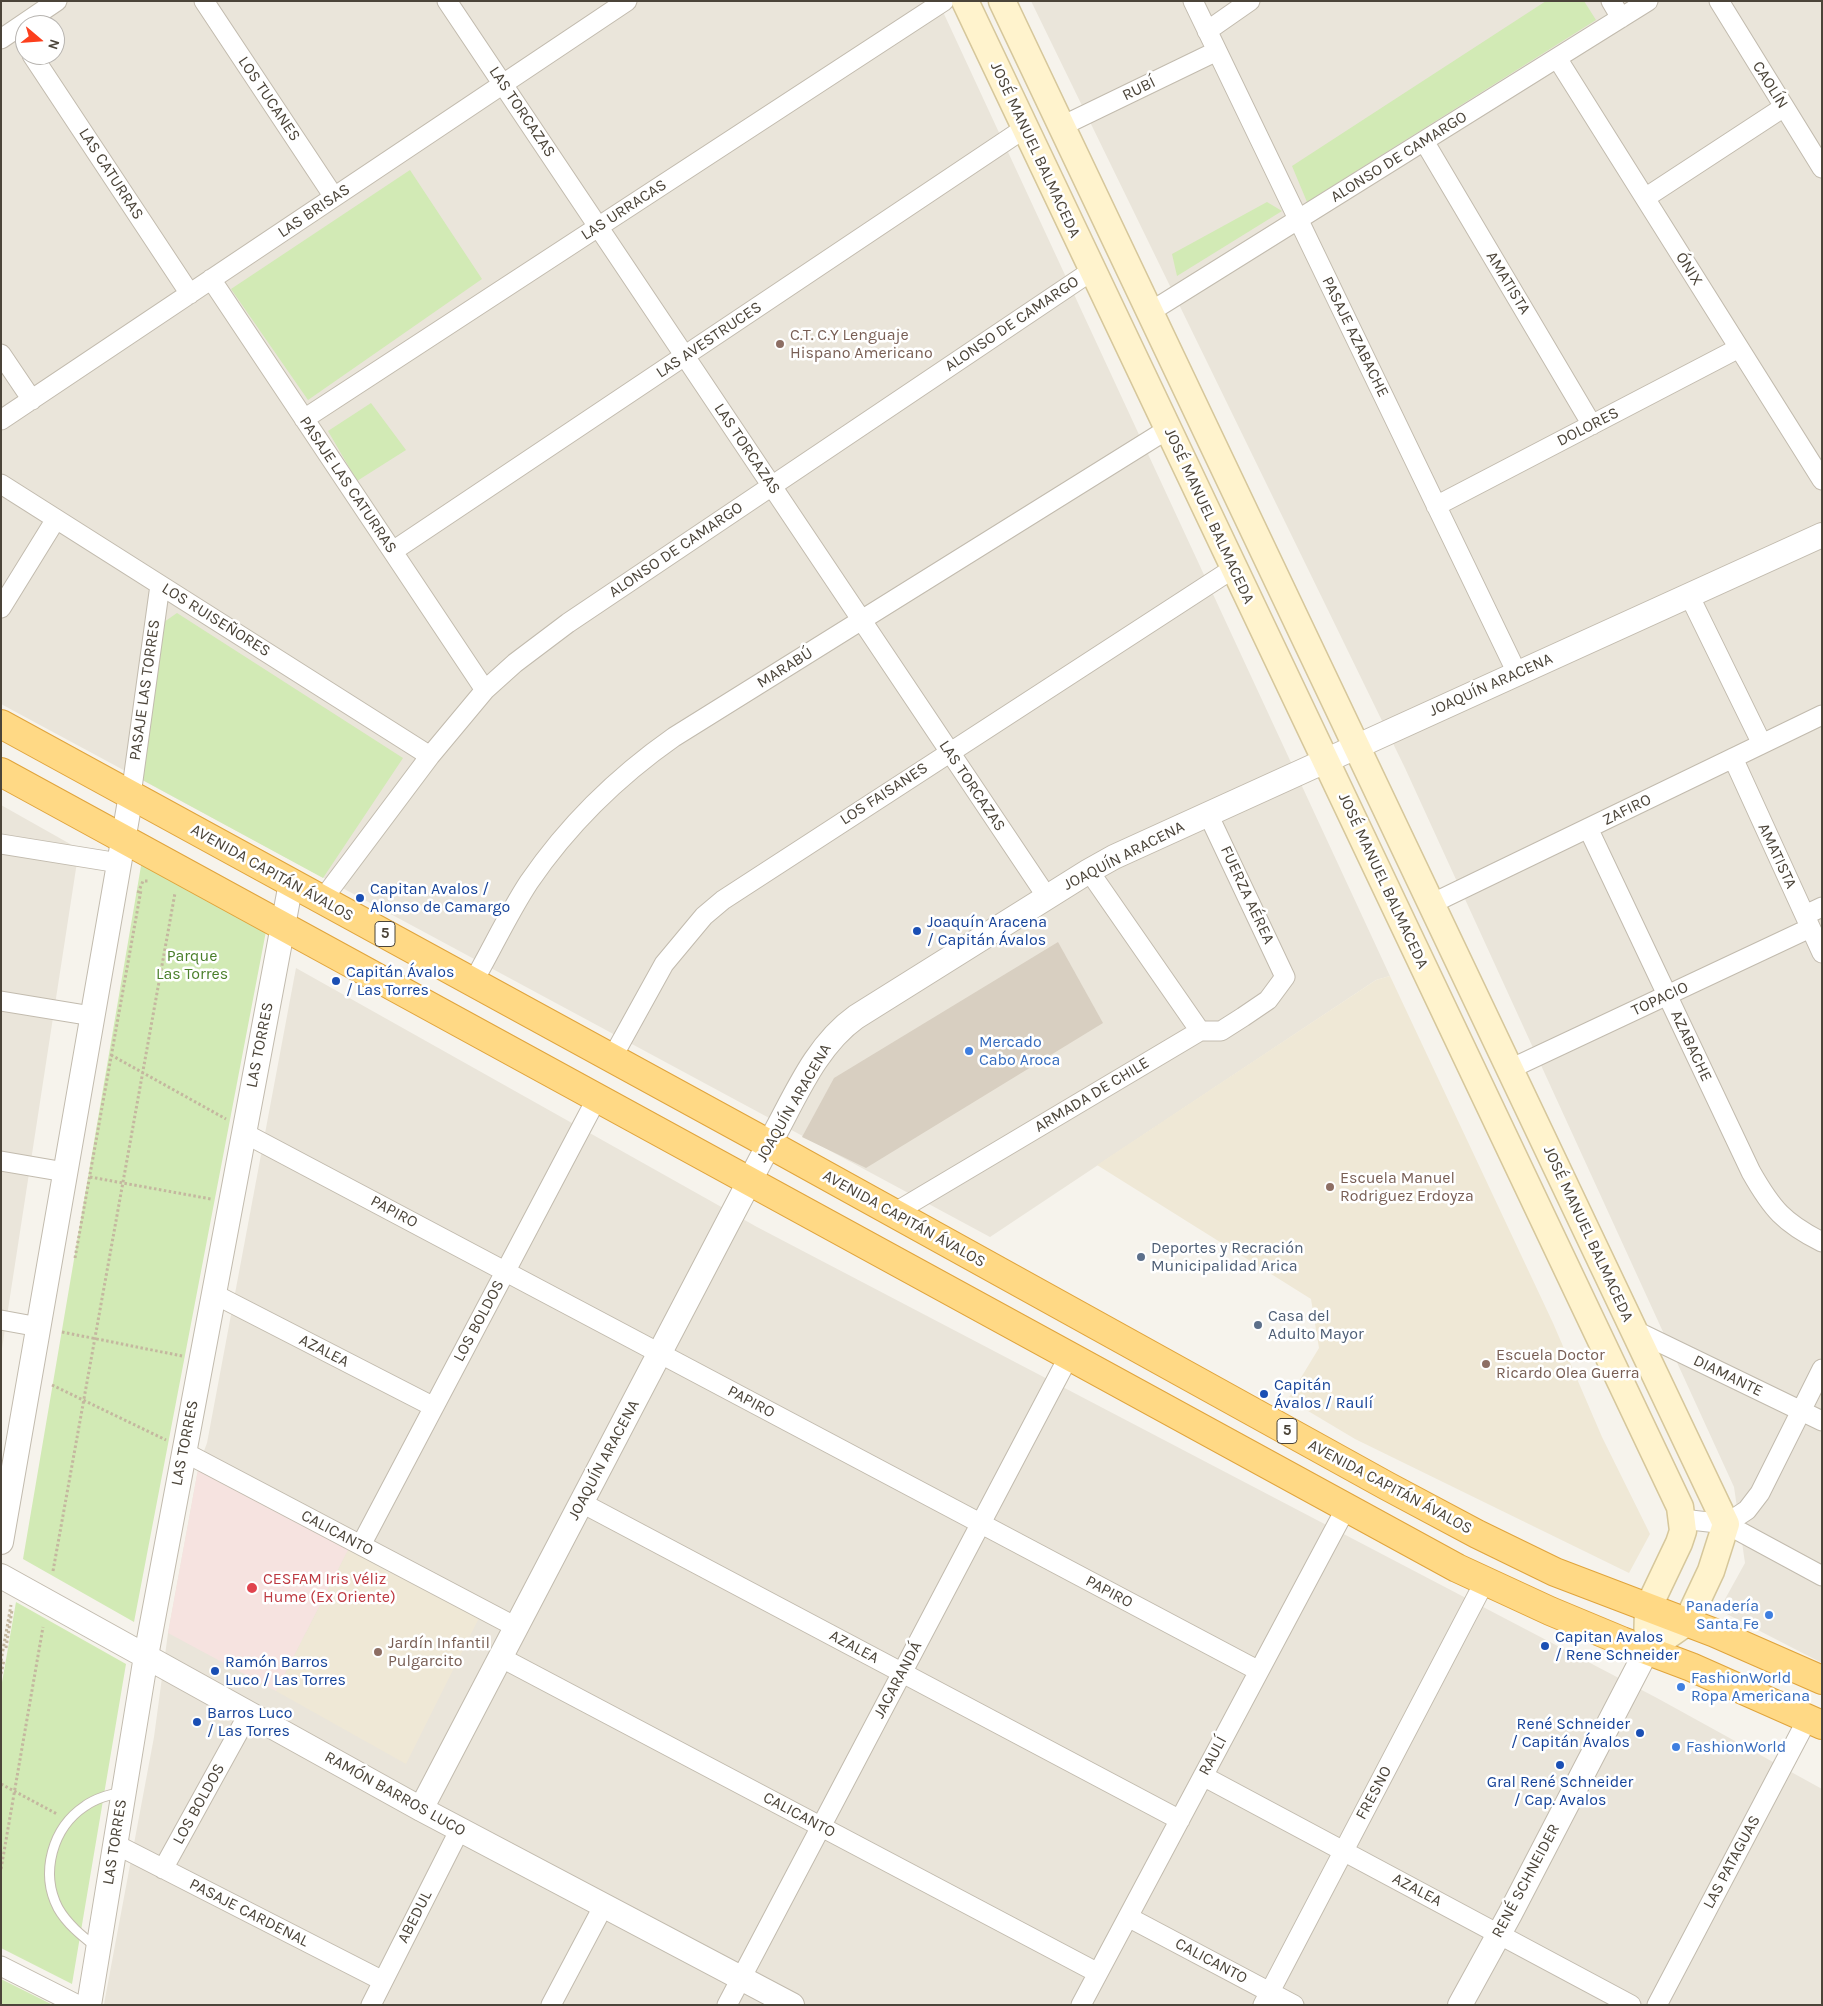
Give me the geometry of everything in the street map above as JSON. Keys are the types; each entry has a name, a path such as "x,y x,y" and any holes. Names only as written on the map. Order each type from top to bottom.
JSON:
{"highway":[{"name":"AVENIDA CAPITÁN ÁVALOS","path":"1,724 770,1144 1386,1486 1477,1534 1555,1572 1687,1622 1822,1680"},
{"name":"5","path":"1,772 121,851 282,926 1346,1508 1485,1582 1550,1611 1699,1670 1815,1722"}],"main road":[{"name":"JOSÉ MANUEL BALMACEDA","path":"965,1 1675,1496 1682,1519 1683,1532 1648,1608 1647,1650"},
{"name":"JOSÉ MANUEL BALMACEDA","path":"1002,1 1726,1524"},
{"path":"1647,1650 1687,1622 1711,1571 1726,1524"}],"street":[{"path":"14,38 57,1"},
{"name":"LOS TUCANES","path":"204,1 334,197"},
{"name":"LAS TORCAZAS","path":"448,1 1047,897"},
{"name":"LAS BRISAS","path":"1,420 627,1"},
{"name":"LAS URRACAS","path":"304,419 944,1"},
{"name":"PASAJE AZABACHE","path":"1192,1 1517,673"},
{"path":"1207,31 1250,1"},
{"path":"1611,1 1622,18"},
{"name":"ALONSO DE CAMARGO","path":"1150,312 1648,1"},
{"name":"CAOLÍN","path":"1719,1 1822,168"},
{"name":"RUBÍ","path":"1062,126 1217,52"},
{"name":"ÓNIX","path":"1557,58 1822,480"},
{"name":"LAS CATURRAS","path":"39,65 190,294"},
{"path":"1645,198 1784,106"},
{"name":"LAS AVESTRUCES","path":"392,551 1025,128"},
{"name":"AMATISTA","path":"1424,141 1592,425"},
{"name":"ALONSO DE CAMARGO","path":"322,900 430,756 486,690 514,663 568,623 1092,270"},
{"name":"PASAJE LAS CATURRAS","path":"211,279 486,690"},
{"name":"DOLORES","path":"1436,506 1739,348"},
{"path":"1,354 32,400"},
{"name":"MARABÚ","path":"473,982 529,883 581,817 613,784 645,758 674,737 1168,429"},
{"name":"LOS RUISEÑORES","path":"1,484 430,756"},
{"path":"1,608 56,519"},
{"name":"JOAQUÍN ARACENA","path":"421,1809 750,1181 823,1049 844,1026 1089,871 1138,845 1822,535"},
{"name":"LOS FAISANES","path":"612,1058 664,964 704,916 723,900 949,751 1234,568"},
{"name":"PASAJE LAS TORRES","path":"131,796 160,585"},
{"path":"1689,595 1762,744"},
{"name":"ZAFIRO","path":"1431,904 1822,715"},
{"name":"AMATISTA","path":"1733,758 1822,953"},
{"path":"1,1542 131,796"},
{"name":"FUERZA AÉREA","path":"1208,814 1285,976"},
{"name":"AZABACHE","path":"1588,828 1751,1172 1764,1195 1782,1218 1822,1242"},
{"path":"1,844 121,851"},
{"path":"1089,871 1200,1031"},
{"name":"LAS TORRES","path":"89,2005 146,1656 175,1446 214,1294 235,1126 291,882"},
{"name":"TOPACIO","path":"1510,1070 1667,995 1808,922 1822,906"},
{"name":"ARMADA DE CHILE","path":"894,1213 1200,1031 1221,1031 1268,1000 1285,976"},
{"path":"1,1001 92,1016"},
{"name":"LOS BOLDOS","path":"361,1545 598,1098"},
{"name":"PAPIRO","path":"235,1126 1259,1671"},
{"path":"1,1160 66,1172"},
{"name":"AZALEA","path":"214,1294 434,1407"},
{"path":"1,1320 39,1327"},
{"name":"DIAMANTE","path":"1634,1330 1822,1421"},
{"name":"JACARANDÁ","path":"728,2005 1069,1356"},
{"path":"1726,1524 1747,1510 1757,1498 1822,1369"},
{"name":"CALICANTO","path":"175,1446 516,1627"},
{"name":"AZALEA","path":"582,1503 1180,1820"},
{"name":"RAULÍ","path":"1081,2005 1346,1508"},
{"path":"1682,1519 1726,1524 1822,1576"},
{"name":"RAMÓN BARROS LUCO","path":"1,1576 421,1809 792,2005"},
{"name":"FRESNO","path":"1266,1998 1485,1582"},
{"name":"RENÉ SCHNEIDER","path":"1460,2005 1647,1650"},
{"name":"CALICANTO","path":"500,1657 1098,1973"},
{"name":"LOS BOLDOS","path":"163,1869 249,1713"},
{"name":"LAS PATAGUAS","path":"1656,2005 1815,1722"},
{"name":"AZALEA","path":"1203,1776 1631,2005"},
{"name":"ABEDUL","path":"371,2005 460,1829"},
{"name":"PASAJE CARDENAL","path":"115,1844 383,1981"},
{"path":"551,2005 604,1905"},
{"name":"CALICANTO","path":"1128,1917 1266,1998 1294,2005"},
{"path":"1,1966 78,2005"}],"lane":[{"path":"98,1948 75,1930 58,1908 50,1883 49,1870 54,1844 69,1820 86,1805 124,1791"}],"path":[{"path":"74,1264 144,874"},
{"path":"143,881 155,881"},
{"path":"126,948 135,901 143,881"},
{"path":"53,1571 176,884"},
{"path":"168,888 184,897"},
{"path":"112,1055 235,1126"},
{"path":"90,1177 212,1199"},
{"path":"60,1341 64,1322"},
{"path":"62,1332 182,1356"},
{"path":"51,1394 54,1376"},
{"path":"52,1385 175,1446"},
{"path":"1,1674 12,1610"},
{"path":"1,1869 43,1627"},
{"path":"1,1784 69,1820"}],"shaded area":[{"path":"1,1 938,1 1390,976 1376,980 990,1237 1,704"},
{"path":"1031,1 1822,1 1822,1663 1719,1610 1745,1563 1734,1487 1405,768"},
{"path":"1,805 79,849 1,1355"},
{"path":"296,968 757,1227 1657,1698 1822,1789 1822,2005 104,2004 154,1737 168,1633 199,1464 207,1443"},
{"path":"1390,976 1553,1323 1602,1437 1650,1534 1629,1573 1355,1439 1288,1399 1319,1348 1311,1299 1097,1165 1376,980"},
{"name":"CESFAM Iris Véliz Hume (Ex Oriente)","path":"199,1464 351,1544 276,1691 168,1633"},
{"name":"Jardín Infantil Pulgarcito","path":"351,1544 481,1614 406,1764 276,1691"}],"green space":[{"path":"1546,1 1584,1 1596,20 1307,202 1292,166"},
{"path":"410,170 482,279 308,400 231,289"},
{"path":"1267,202 1282,211 1177,276 1172,254"},
{"path":"371,403 406,450 357,481 328,431"},
{"path":"177,613 403,758 323,878 137,777 164,622"},
{"name":"Parque Las Torres","path":"142,860 267,926 134,1622 23,1559"},
{"path":"16,1602 126,1664 72,1984 1,1948 1,1688"},
{"path":"1,1979 53,2005 1,2005"}],"building":[{"name":"Mercado Cabo Aroca","path":"1058,942 1103,1023 866,1168 802,1137 834,1078"}],"place":[{"name":"C.T. C.Y Lenguaje Hispano Americano","path":"780,344"},
{"name":"Capitan Avalos / Alonso de Camargo","path":"360,898"},
{"name":"Joaquín Aracena / Capitán Ávalos","path":"917,931"},
{"name":"Capitán Ávalos / Las Torres","path":"336,981"},
{"name":"Mercado Cabo Aroca","path":"969,1051"},
{"name":"Escuela Manuel Rodriguez Erdoyza","path":"1330,1187"},
{"name":"Deportes y Recración Municipalidad Arica","path":"1141,1257"},
{"name":"Casa del Adulto Mayor","path":"1258,1325"},
{"name":"Escuela Doctor Ricardo Olea Guerra","path":"1486,1364"},
{"name":"Capitán Ávalos / Raulí","path":"1264,1394"},
{"name":"CESFAM Iris Véliz Hume (Ex Oriente)","path":"252,1588"},
{"name":"Panadería Santa Fe","path":"1769,1615"},
{"name":"Capitan Avalos / Rene Schneider","path":"1545,1646"},
{"name":"Jardín Infantil Pulgarcito","path":"378,1652"},
{"name":"Ramón Barros Luco / Las Torres","path":"215,1671"},
{"name":"FashionWorld Ropa Americana","path":"1681,1687"},
{"name":"Barros Luco / Las Torres","path":"197,1722"},
{"name":"René Schneider / Capitán Ávalos","path":"1640,1733"},
{"name":"FashionWorld","path":"1676,1747"},
{"name":"Gral René Schneider / Cap. Avalos","path":"1560,1765"}]}
